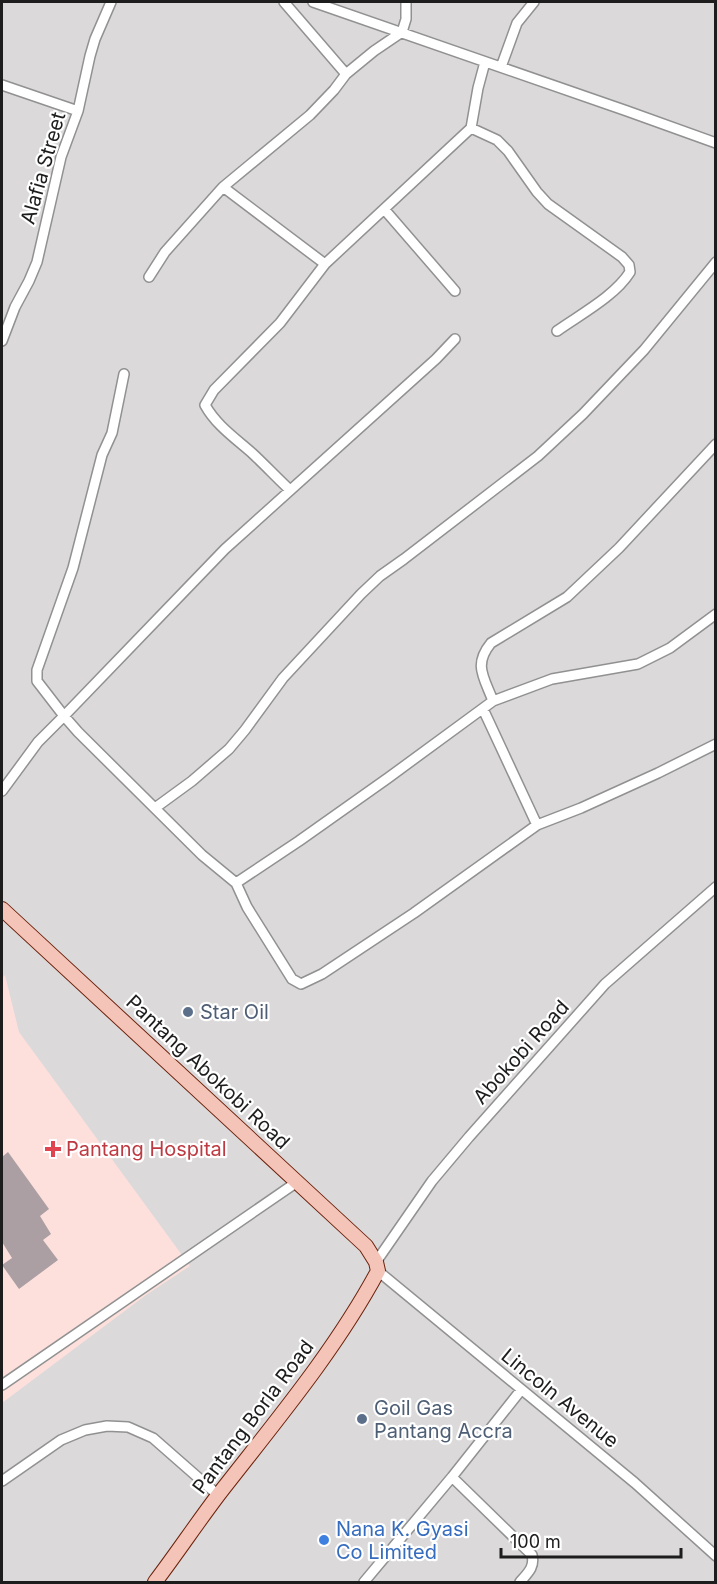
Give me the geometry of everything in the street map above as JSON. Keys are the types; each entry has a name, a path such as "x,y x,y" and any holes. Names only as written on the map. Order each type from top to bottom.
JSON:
{"street":[{"name":"Alafia Street","path":"2,341 37,262 61,157 78,111 92,48 111,2"},
{"path":"284,2 346,74"},
{"path":"313,2 716,143"},
{"path":"149,277 165,252 223,187 310,115 346,74 402,32 406,19 406,2"},
{"path":"501,67 517,23 534,2"},
{"path":"290,490 228,434 205,405 214,390 280,323 325,264 471,128 485,62"},
{"path":"2,85 78,111"},
{"path":"471,128 496,140 548,204 622,257 629,265 630,272 625,280 557,331"},
{"path":"223,187 325,264"},
{"path":"384,209 455,291"},
{"path":"155,808 192,781 229,749 283,678 380,576 538,456 583,414 644,350 716,262"},
{"path":"2,791 38,742 225,549 436,359 455,339"},
{"path":"124,374 112,433 102,455 73,568 36,675 39,685 64,716 202,855 236,883 247,907 292,980 300,984 322,974 537,825 581,808 716,744"},
{"path":"493,700 480,664 485,650 491,643 567,597 620,548 716,444"},
{"path":"236,883 299,841 493,700 552,679 638,663 670,648 716,615"},
{"path":"483,709 537,825"},
{"name":"Abokobi Road","path":"377,1267 432,1181 605,984 716,887"},
{"name":"Pantang Abokobi Road","path":"2,909 366,1246 377,1267"},
{"path":"2,1385 297,1182"},
{"name":"Lincoln Avenue","path":"377,1267 521,1390 635,1483 716,1556"},
{"name":"Pantang Borla Road","path":"155,1582 351,1318 377,1267"},
{"path":"364,1582 521,1390"},
{"path":"2,1481 61,1440 85,1430 107,1426 128,1427 153,1438 218,1495"},
{"path":"452,1477 532,1555 534,1562 531,1570 520,1582"}],"shaded area":[{"path":"2,2 715,2 715,1582 2,1582"},
{"name":"Pantang Hospital","path":"5,975 19,1032 190,1266 146,1295 2,1403 2,978"}],"building":[{"path":"8,1152 49,1209 40,1216 51,1234 43,1240 58,1260 19,1289 2,1265 12,1258 2,1242 2,1157"}],"place":[{"name":"Star Oil","path":"188,1012"},
{"name":"Pantang Hospital","path":"53,1149"},
{"name":"Goil Gas Pantang Accra","path":"362,1419"},
{"name":"Nana K. Gyasi Co Limited","path":"324,1540"}]}
